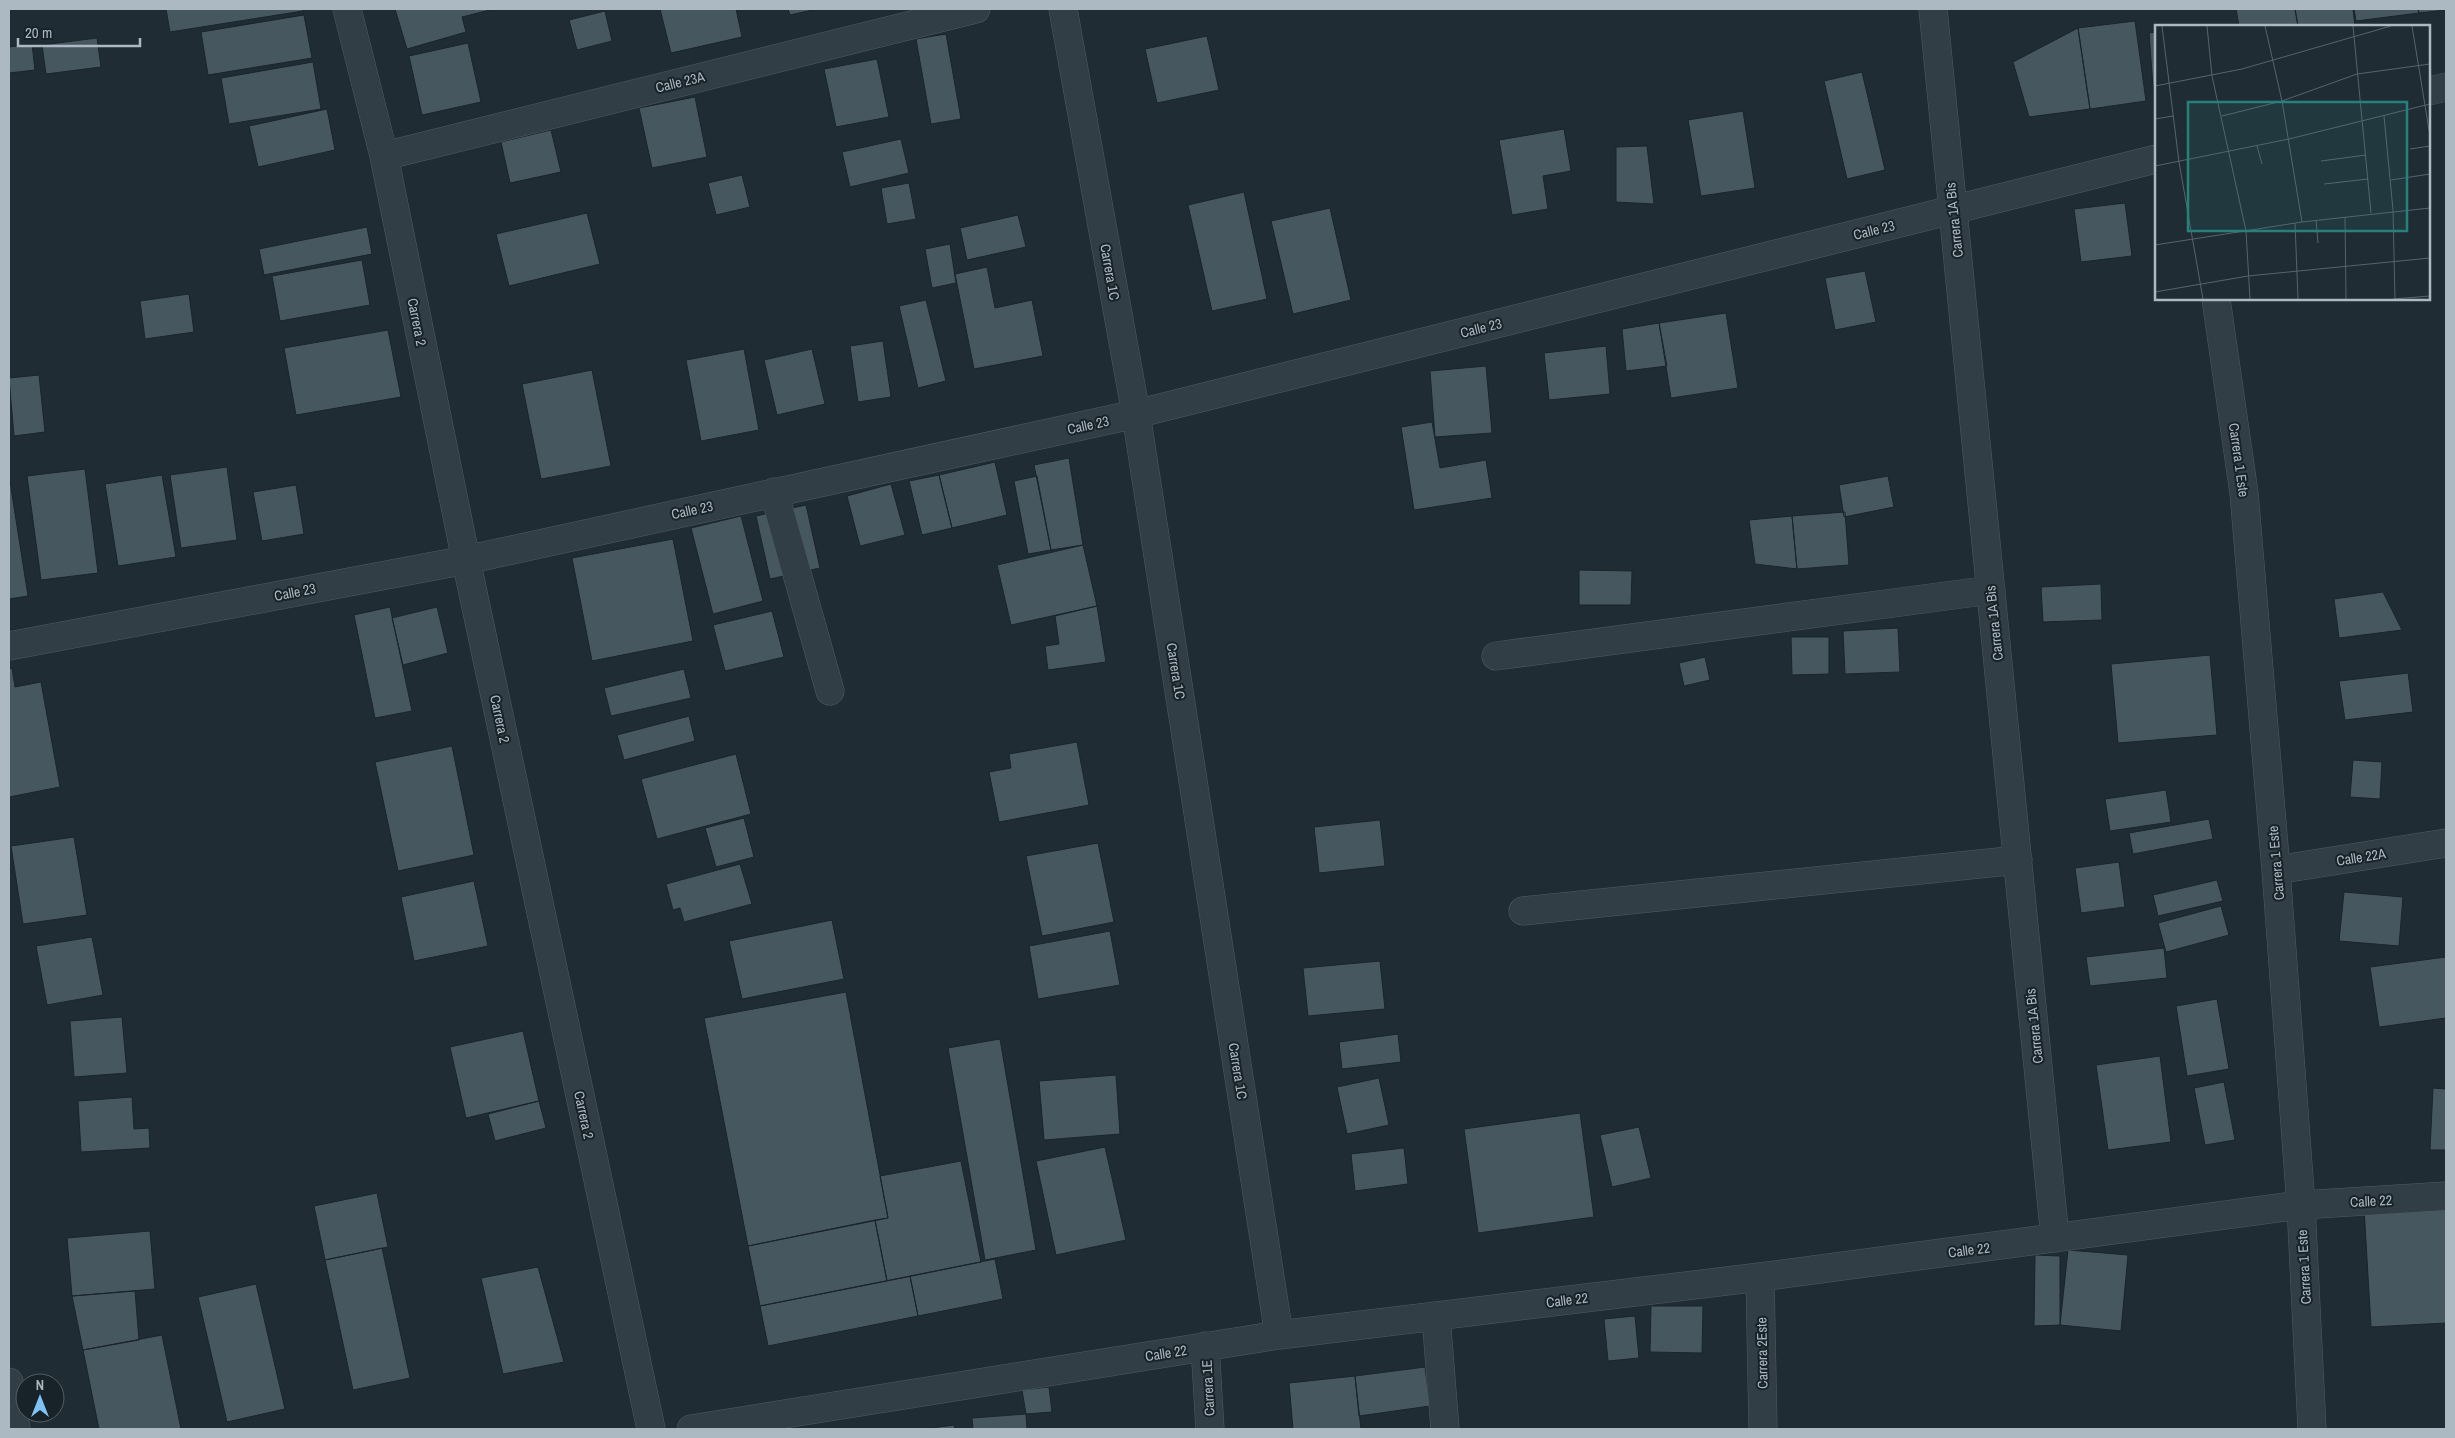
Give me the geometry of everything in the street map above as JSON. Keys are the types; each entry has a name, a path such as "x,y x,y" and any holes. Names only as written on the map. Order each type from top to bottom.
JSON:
{"street":[{"name":"Carrera 2","path":"347,9 384,156 466,560 651,1429"},
{"name":"Calle 23A","path":"384,156 976,9"},
{"name":"Carrera 1C","path":"1063,9 1136,414 1279,1336"},
{"name":"Carrera 1A Bis","path":"1933,9 2056,1238"},
{"path":"2430,91 2446,86"},
{"name":"Calle 23","path":"9,646 466,560 1136,414 2155,159"},
{"name":"Carrera 1 Este","path":"2216,300 2244,493 2276,870 2301,1205 2312,1429"},
{"path":"774,492 830,691"},
{"path":"1496,656 1991,590"},
{"name":"Calle 22A","path":"2276,870 2446,843"},
{"path":"1523,911 2018,860"},
{"name":"Calle 22","path":"691,1429 1206,1346 1279,1336 1760,1277 2301,1205 2446,1196"},
{"name":"Carrera 2Este","path":"1760,1277 1763,1429"},
{"path":"1436,1316 1445,1429"},
{"name":"Carrera 1E","path":"1206,1346 1210,1429"},
{"path":"9,1382 16,1429"}],"building":[{"path":"166,9 303,9 303,11 170,32"},
{"path":"395,9 494,9 462,17 466,32 407,49"},
{"path":"660,9 736,9 742,37 671,53"},
{"path":"788,9 817,9 790,15"},
{"path":"2236,9 2295,9 2298,25 2239,25"},
{"path":"2295,9 2353,9 2355,25 2298,25"},
{"path":"2354,9 2418,9 2419,13 2356,21"},
{"path":"2418,9 2446,9 2446,10 2419,13"},
{"path":"605,11 612,41 577,50 569,20"},
{"path":"304,15 312,58 208,75 201,32"},
{"path":"2135,21 2146,101 2090,109 2078,28"},
{"path":"2078,28 2090,109 2029,117 2013,62"},
{"path":"2155,32 2155,87 2153,87 2149,33"},
{"path":"946,34 961,119 931,124 916,39"},
{"path":"1207,36 1219,90 1157,103 1145,49"},
{"path":"97,38 101,67 46,74 42,45"},
{"path":"468,43 481,102 422,115 409,56"},
{"path":"32,44 35,70 9,73 9,47"},
{"path":"877,59 889,117 836,127 824,69"},
{"path":"313,62 321,109 229,124 221,78"},
{"path":"1862,72 1885,170 1847,179 1824,81"},
{"path":"695,97 707,157 652,168 639,108"},
{"path":"327,109 335,150 258,167 249,126"},
{"path":"1743,111 1755,188 1701,196 1688,120"},
{"path":"1564,129 1571,171 1543,176 1548,209 1512,215 1499,140"},
{"path":"551,130 561,172 510,183 501,142"},
{"path":"901,139 909,173 850,187 842,152"},
{"path":"1647,146 1654,204 1616,202 1616,147"},
{"path":"742,175 750,207 716,215 708,183"},
{"path":"909,183 916,219 887,224 881,188"},
{"path":"1244,192 1267,299 1212,311 1188,205"},
{"path":"2125,203 2132,256 2081,262 2074,209"},
{"path":"1330,208 1351,300 1293,314 1271,221"},
{"path":"587,213 600,264 509,286 496,234"},
{"path":"1018,215 1026,247 967,260 960,228"},
{"path":"367,227 372,254 264,275 259,249"},
{"path":"950,244 956,283 932,288 925,249"},
{"path":"362,260 370,305 280,321 272,276"},
{"path":"987,267 995,308 1032,300 1043,356 974,369 955,274"},
{"path":"1865,271 1876,322 1835,330 1825,278"},
{"path":"189,294 194,332 145,339 140,301"},
{"path":"926,300 946,381 918,388 899,306"},
{"path":"1726,313 1738,388 1671,398 1659,323"},
{"path":"1659,323 1667,366 1626,371 1622,329"},
{"path":"388,330 401,397 296,415 284,348"},
{"path":"883,341 891,397 858,402 850,346"},
{"path":"1606,346 1610,394 1549,400 1544,353"},
{"path":"744,349 759,430 701,441 686,360"},
{"path":"812,349 825,404 777,415 764,360"},
{"path":"1486,366 1492,433 1435,437 1430,371"},
{"path":"592,370 611,466 541,479 522,384"},
{"path":"39,375 45,432 14,436 9,378"},
{"path":"1432,422 1440,468 1486,460 1492,498 1414,510 1401,427"},
{"path":"1069,458 1083,545 1051,550 1034,465"},
{"path":"995,462 1007,515 952,528 939,475"},
{"path":"227,467 237,540 181,548 170,475"},
{"path":"85,469 98,573 41,580 27,476"},
{"path":"9,475 28,596 9,599"},
{"path":"162,475 176,557 118,566 105,484"},
{"path":"939,475 952,528 922,535 909,481"},
{"path":"1037,476 1051,550 1028,554 1014,481"},
{"path":"1888,476 1894,507 1844,517 1839,485"},
{"path":"891,484 905,535 860,546 847,496"},
{"path":"296,485 304,534 262,541 253,492"},
{"path":"806,505 820,568 770,579 756,516"},
{"path":"1845,512 1849,565 1797,569 1792,516"},
{"path":"741,516 763,601 713,614 691,528"},
{"path":"1792,516 1797,569 1755,564 1749,520"},
{"path":"673,539 693,641 592,661 572,558"},
{"path":"1083,545 1097,606 1011,625 997,565"},
{"path":"1579,570 1632,571 1631,605 1579,605"},
{"path":"2101,584 2102,620 2043,622 2041,587"},
{"path":"2383,592 2402,630 2339,638 2334,599"},
{"path":"1097,606 1106,662 1048,670 1045,646 1059,644 1055,616"},
{"path":"390,607 412,711 375,718 354,615"},
{"path":"437,607 448,653 403,665 392,618"},
{"path":"772,611 784,657 725,671 713,625"},
{"path":"1898,628 1900,672 1845,674 1843,631"},
{"path":"1791,637 1829,637 1829,674 1792,675"},
{"path":"2210,655 2217,735 2118,743 2111,664"},
{"path":"1705,657 1710,680 1684,686 1679,663"},
{"path":"12,668 15,687 41,682 60,787 9,797 9,669"},
{"path":"684,669 691,698 611,716 604,688"},
{"path":"2408,673 2413,712 2345,720 2339,681"},
{"path":"689,716 695,741 624,760 617,735"},
{"path":"1077,742 1089,805 999,822 989,772 1011,768 1009,754"},
{"path":"452,746 474,855 398,871 375,762"},
{"path":"736,754 751,814 657,839 641,779"},
{"path":"2353,760 2382,762 2380,799 2350,797"},
{"path":"2166,790 2171,822 2110,831 2105,799"},
{"path":"744,818 754,857 716,867 705,828"},
{"path":"2209,819 2213,839 2133,854 2129,833"},
{"path":"1380,820 1385,866 1319,873 1314,827"},
{"path":"74,837 87,915 23,924 11,846"},
{"path":"1098,843 1114,922 1042,936 1026,856"},
{"path":"2119,862 2125,907 2081,913 2075,868"},
{"path":"740,864 752,904 684,922 680,908 673,910 666,884"},
{"path":"2217,880 2223,901 2158,916 2153,895"},
{"path":"474,881 488,946 414,961 401,897"},
{"path":"2344,892 2403,897 2399,946 2339,941"},
{"path":"2221,906 2229,935 2166,952 2158,923"},
{"path":"832,920 844,979 742,999 729,941"},
{"path":"1110,931 1120,985 1038,999 1029,946"},
{"path":"92,937 103,995 47,1005 36,946"},
{"path":"2164,948 2167,978 2090,986 2086,957"},
{"path":"2446,957 2446,1018 2379,1027 2370,967"},
{"path":"1380,961 1385,1009 1308,1016 1303,968"},
{"path":"846,992 888,1218 748,1246 704,1018"},
{"path":"2217,999 2229,1069 2187,1076 2176,1006"},
{"path":"122,1017 127,1073 74,1077 70,1021"},
{"path":"523,1031 539,1101 466,1118 450,1047"},
{"path":"1398,1034 1401,1062 1342,1069 1339,1042"},
{"path":"1000,1039 1036,1250 985,1260 948,1048"},
{"path":"2160,1056 2171,1142 2108,1150 2096,1065"},
{"path":"1116,1075 1120,1134 1044,1140 1039,1081"},
{"path":"1379,1078 1389,1125 1347,1134 1337,1087"},
{"path":"2224,1082 2235,1140 2205,1145 2194,1088"},
{"path":"2433,1088 2446,1089 2446,1150 2430,1150"},
{"path":"132,1097 134,1129 149,1128 150,1148 81,1152 78,1101"},
{"path":"539,1101 546,1128 495,1141 488,1114"},
{"path":"1580,1113 1594,1217 1478,1233 1464,1129"},
{"path":"1639,1127 1651,1178 1612,1187 1600,1135"},
{"path":"1105,1147 1126,1240 1056,1255 1036,1161"},
{"path":"1404,1148 1408,1184 1355,1191 1351,1154"},
{"path":"961,1161 981,1262 887,1281 875,1220 888,1218 880,1176"},
{"path":"377,1193 388,1247 325,1260 314,1206"},
{"path":"2446,1203 2446,1323 2371,1327 2364,1208"},
{"path":"875,1220 887,1281 760,1306 748,1246"},
{"path":"150,1231 155,1289 72,1296 67,1238"},
{"path":"382,1248 410,1378 353,1390 325,1260"},
{"path":"2068,1250 2128,1255 2121,1331 2060,1325"},
{"path":"2035,1255 2060,1256 2060,1325 2034,1326"},
{"path":"995,1259 1003,1299 918,1316 910,1276"},
{"path":"538,1267 564,1362 503,1374 481,1278"},
{"path":"910,1276 918,1316 768,1346 760,1306"},
{"path":"256,1284 285,1409 227,1422 198,1297"},
{"path":"135,1291 139,1340 83,1350 72,1296"},
{"path":"1651,1306 1703,1306 1702,1353 1650,1352"},
{"path":"1635,1316 1639,1358 1608,1361 1604,1319"},
{"path":"162,1335 181,1429 99,1429 83,1350"},
{"path":"1425,1367 1430,1406 1359,1416 1355,1376"},
{"path":"1355,1376 1361,1429 1293,1429 1289,1383"},
{"path":"1049,1387 1052,1412 1026,1414 1022,1390"},
{"path":"1026,1414 1027,1429 973,1429 972,1418"},
{"path":"954,1425 955,1429 924,1429"}]}
